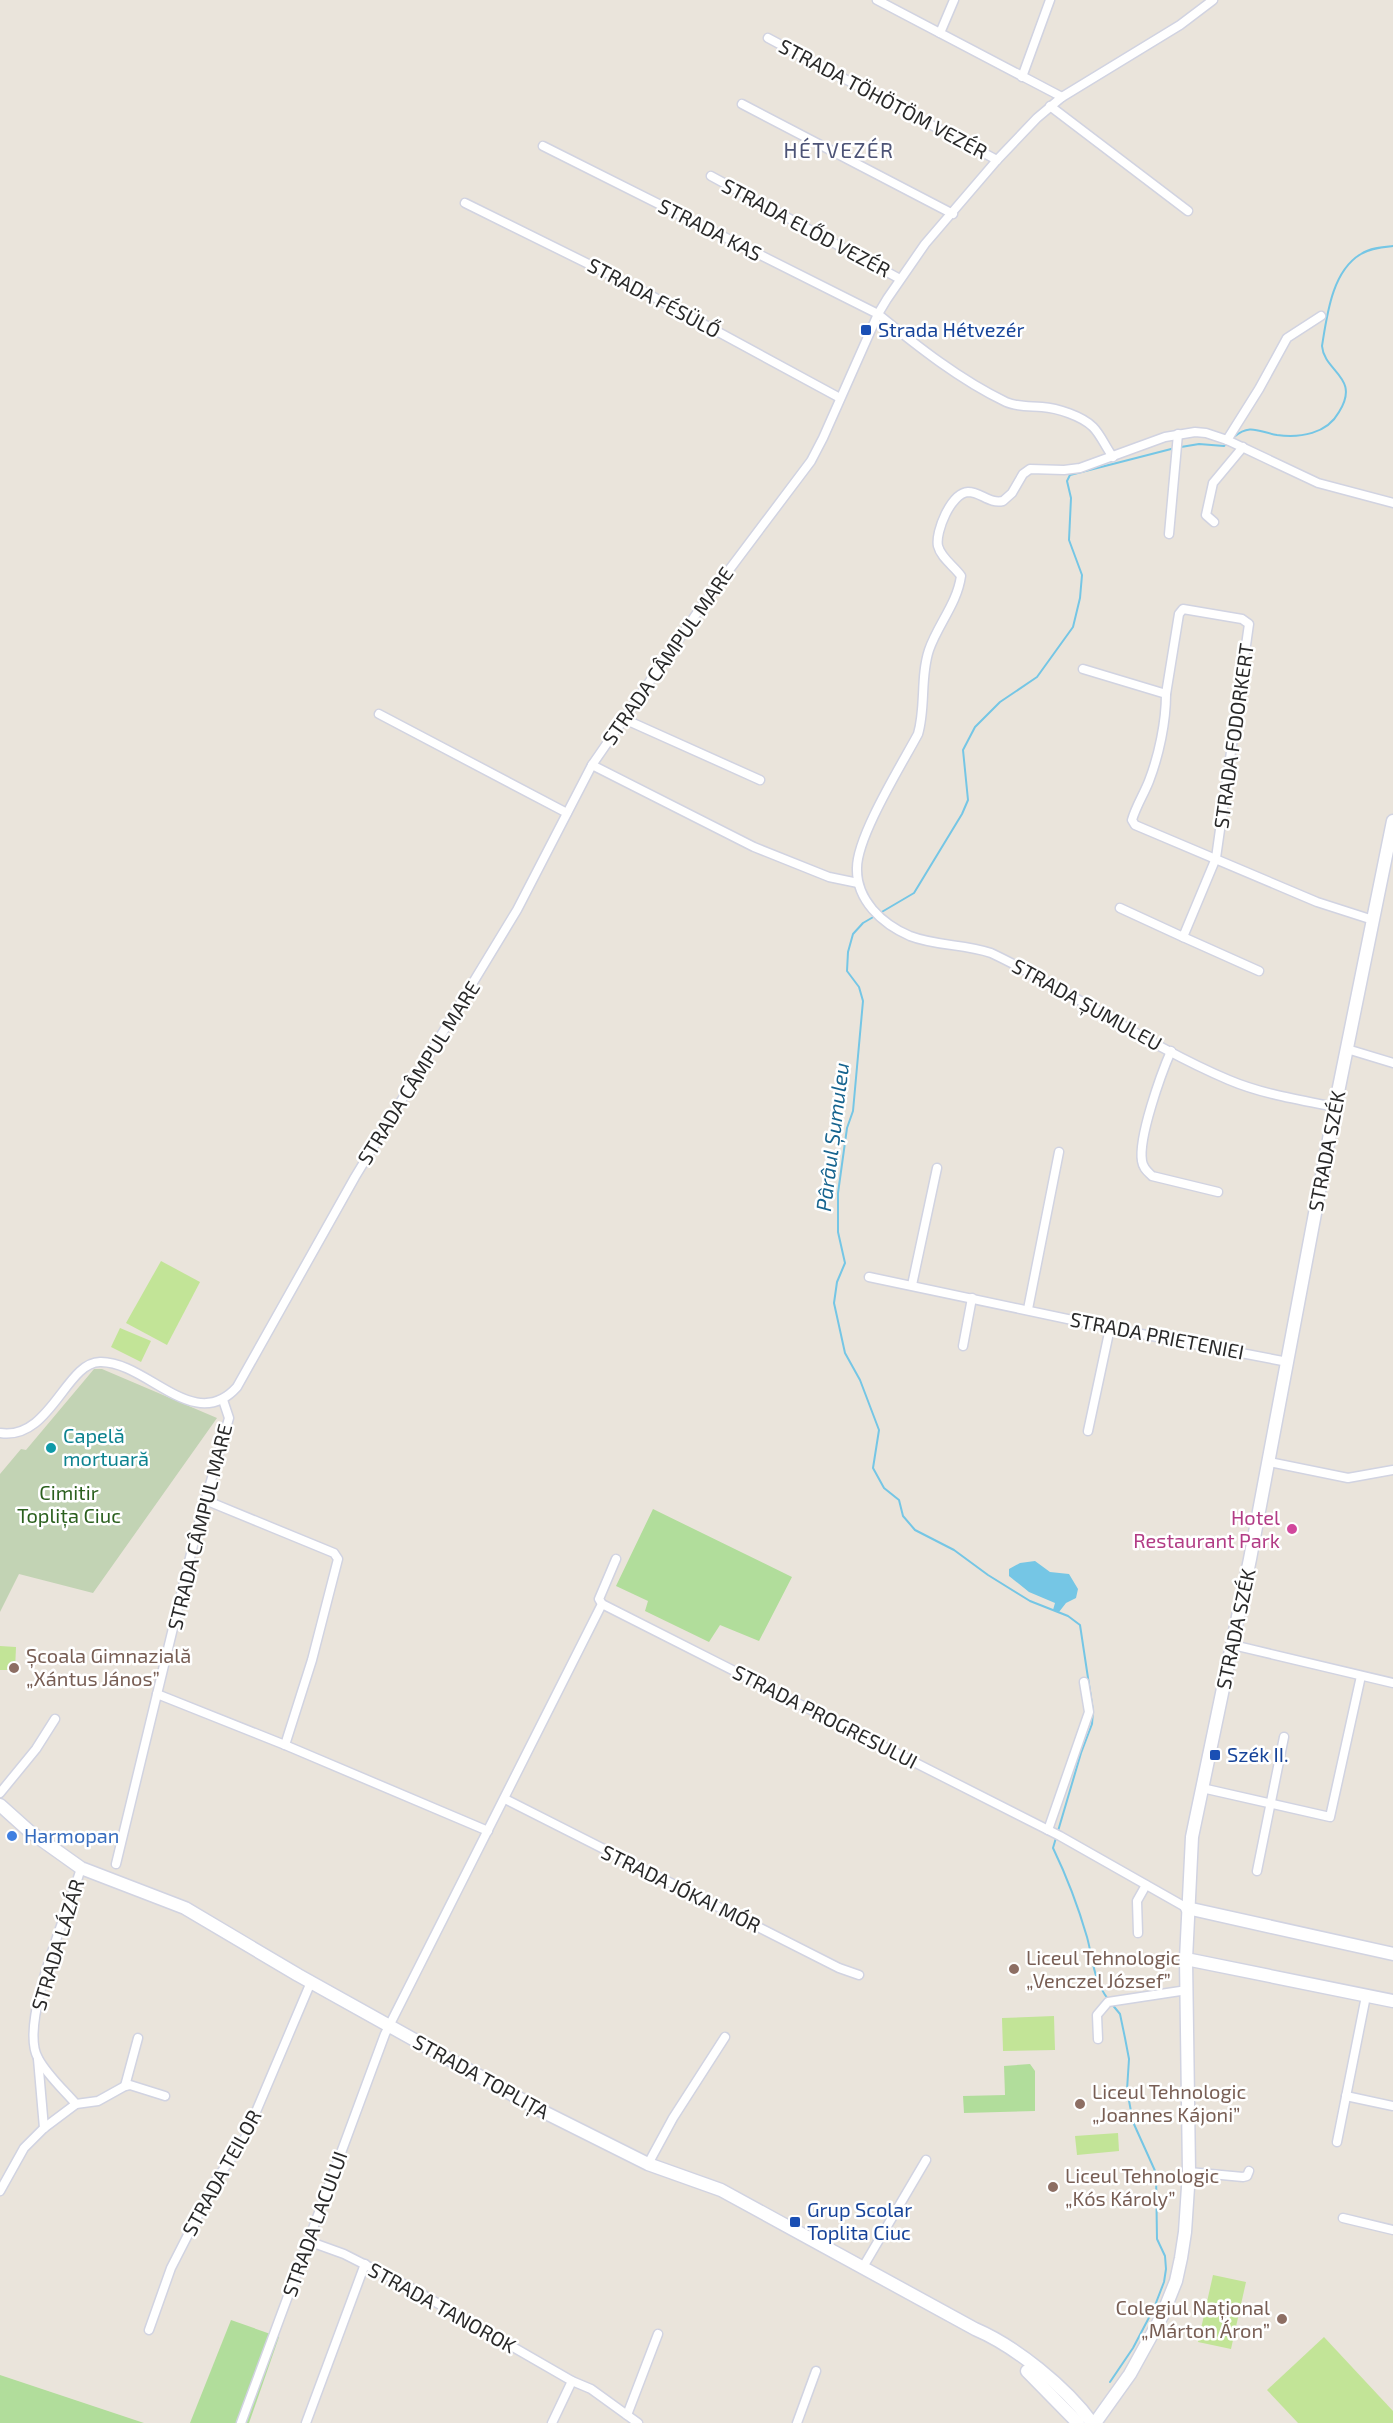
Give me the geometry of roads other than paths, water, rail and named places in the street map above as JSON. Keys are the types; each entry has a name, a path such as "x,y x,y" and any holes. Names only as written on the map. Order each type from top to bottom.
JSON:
{"street":[{"path":"877,0 1062,98"},
{"path":"940,33 954,0"},
{"path":"1022,77 1050,0"},
{"name":"STRADA CÂMPUL MARE","path":"0,1433 17,1433 33,1425 81,1371 93,1362 106,1361 121,1366 192,1402 210,1403 223,1400 243,1379 355,1177 517,910 592,765 724,576 811,461 878,314 900,279 925,244 997,160 1050,106 1180,25 1213,0"},
{"name":"STRADA TÖHÖTÖM VEZÉR","path":"768,38 997,160"},
{"path":"742,104 952,214"},
{"path":"1050,106 1188,211"},
{"name":"STRADA KAS","path":"543,146 878,314"},
{"name":"STRADA ELŐD VEZÉR","path":"711,177 900,279"},
{"name":"STRADA FÉSÜLŐ","path":"465,203 639,289 840,398"},
{"path":"878,314 906,337 984,391 1010,404 1044,407 1091,425 1113,457"},
{"path":"1227,440 1287,338 1321,316"},
{"path":"592,765 754,847 820,874 858,883 858,856 866,834 918,734 930,649 960,584 961,576 941,553 938,545 942,522 954,499 968,492 992,501 1003,501 1012,492 1023,474 1030,469 1080,468 1178,434 1206,433 1243,447 1318,483 1393,503"},
{"path":"1169,534 1178,434"},
{"path":"1214,522 1206,516 1210,490 1213,483 1243,447"},
{"name":"STRADA FODORKERT","path":"1183,937 1216,858 1249,624 1242,619 1183,609 1179,614 1157,755 1149,781 1132,820 1135,825 1216,858 1317,902 1373,920"},
{"path":"1083,669 1166,694"},
{"path":"379,714 567,813"},
{"path":"624,719 760,780"},
{"name":"STRADA SZÉK","path":"1094,2423 1143,2352 1172,2292 1184,2240 1189,2172 1186,1959 1190,1849 1233,1645 1335,1107 1393,822"},
{"name":"STRADA ȘUMULEU","path":"858,883 874,912 892,928 922,940 977,948 991,953 1231,1081 1282,1096 1335,1107"},
{"path":"1120,908 1258,971"},
{"path":"1347,1049 1393,1063"},
{"path":"1171,1051 1145,1133 1141,1160 1144,1169 1152,1176 1218,1192"},
{"path":"1028,1309 1059,1152"},
{"path":"912,1285 937,1168"},
{"name":"STRADA PRIETENIEI","path":"869,1276 1110,1328 1288,1362"},
{"path":"963,1346 972,1298"},
{"path":"1088,1431 1110,1328"},
{"name":"STRADA CÂMPUL MARE","path":"116,1864 205,1500 229,1418 223,1400"},
{"path":"1269,1462 1348,1478 1393,1470"},
{"path":"205,1500 337,1555 338,1559 312,1660 285,1745"},
{"path":"389,2026 602,1604 598,1599 616,1559"},
{"name":"STRADA PROGRESULUI","path":"602,1604 1053,1833 1187,1908"},
{"path":"1233,1645 1393,1683"},
{"path":"1202,1788 1330,1817 1361,1676"},
{"path":"1053,1833 1089,1712 1084,1682"},
{"path":"157,1694 285,1745 488,1831"},
{"path":"0,1793 36,1749 55,1719"},
{"path":"1257,1871 1284,1737"},
{"name":"STRADA JÓKAI MÓR","path":"505,1799 839,1968 859,1975"},
{"name":"STRADA TOPLIȚA","path":"0,1805 28,1831 81,1868 185,1908 311,1982 524,2101 648,2164 722,2190 975,2329 992,2336 1023,2358 1062,2391 1094,2423"},
{"name":"STRADA LÁZÁR","path":"44,2128 34,2036 38,2002 81,1868"},
{"path":"1138,1933 1137,1901 1146,1885"},
{"path":"1187,1908 1393,1954"},
{"path":"1186,1959 1393,2001"},
{"name":"STRADA TEILOR","path":"149,2330 171,2268 216,2180 244,2140 311,1982"},
{"path":"1098,2040 1097,2015 1108,2002 1187,1990"},
{"path":"1337,2142 1366,1996"},
{"name":"STRADA LACULUI","path":"241,2423 389,2026"},
{"path":"648,2164 673,2118 725,2037"},
{"path":"125,2086 138,2038"},
{"path":"38,2058 76,2104"},
{"path":"0,2191 24,2148 44,2128 76,2104 98,2101 130,2085 165,2096"},
{"path":"1347,2096 1393,2106"},
{"path":"863,2267 926,2160"},
{"path":"1189,2172 1247,2176 1249,2171"},
{"path":"1343,2218 1393,2229"},
{"name":"STRADA TANOROK","path":"308,2241 365,2264 468,2320 572,2381 591,2389 638,2423"},
{"path":"306,2423 365,2264"},
{"name":"STRADA TOPLIȚA","path":"975,2329 1035,2377 1078,2423"},
{"path":"627,2415 658,2334"},
{"path":"797,2423 816,2371"},
{"path":"552,2423 572,2381"}],"water":[{"path":"1035,1561 1050,1572 1069,1574 1078,1589 1076,1598 1066,1603 1059,1612 1053,1610 1055,1603 1029,1592 1009,1576 1009,1569 1020,1563"}],"waterway":[{"name":"Pârâul Șumuleu","path":"1234,437 1250,429 1277,435 1304,435 1320,430 1334,419 1345,400 1346,391 1344,383 1324,355 1322,346 1332,295 1343,271 1351,262 1368,250 1393,246"},
{"name":"Pârâul Șumuleu","path":"1181,447 1199,444 1224,446 1227,443"},
{"name":"Pârâul Șumuleu","path":"880,913 914,893 962,814 968,800 963,750 975,727 1000,702 1037,677 1073,627 1080,598 1082,575 1069,540 1071,498 1067,481 1070,475 1175,448"},
{"name":"Pârâul Șumuleu","path":"875,916 863,923 853,934 848,952 847,971 859,987 863,1001 853,1111 847,1128 838,1193 838,1232 845,1263 837,1282 834,1303 845,1353 860,1380 879,1430 873,1468 884,1488 899,1500 903,1516 915,1530 954,1550 988,1575 1030,1601 1068,1616 1080,1625 1093,1711 1092,1724 1053,1848 1080,1914 1096,1977 1108,1999"},
{"name":"Pârâul Șumuleu","path":"1110,2382 1133,2348 1154,2308 1164,2282 1166,2269 1165,2256 1157,2239 1156,2173 1133,2122 1127,2090 1129,2059 1120,2014 1111,2003"}],"place":[{"name":"Strada Hétvezér","path":"866,330"},
{"name":"Capelă mortuară","path":"51,1448"},
{"name":"Hotel Restaurant Park","path":"1292,1529"},
{"name":"Școala Gimnazială „Xántus János”","path":"14,1668"},
{"name":"Szék II.","path":"1215,1755"},
{"name":"Harmopan","path":"12,1836"},
{"name":"Liceul Tehnologic „Venczel József”","path":"1014,1969"},
{"name":"Liceul Tehnologic „Joannes Kájoni”","path":"1080,2104"},
{"name":"Liceul Tehnologic „Kós Károly”","path":"1053,2187"},
{"name":"Grup Scolar Toplita Ciuc","path":"795,2222"},
{"name":"Colegiul Național „Márton Áron”","path":"1282,2319"}],"district":[{"name":"HÉTVEZÉR","path":"839,151"}],"park label":[{"name":"Cimitir Toplița Ciuc","path":"69,1504"}]}
